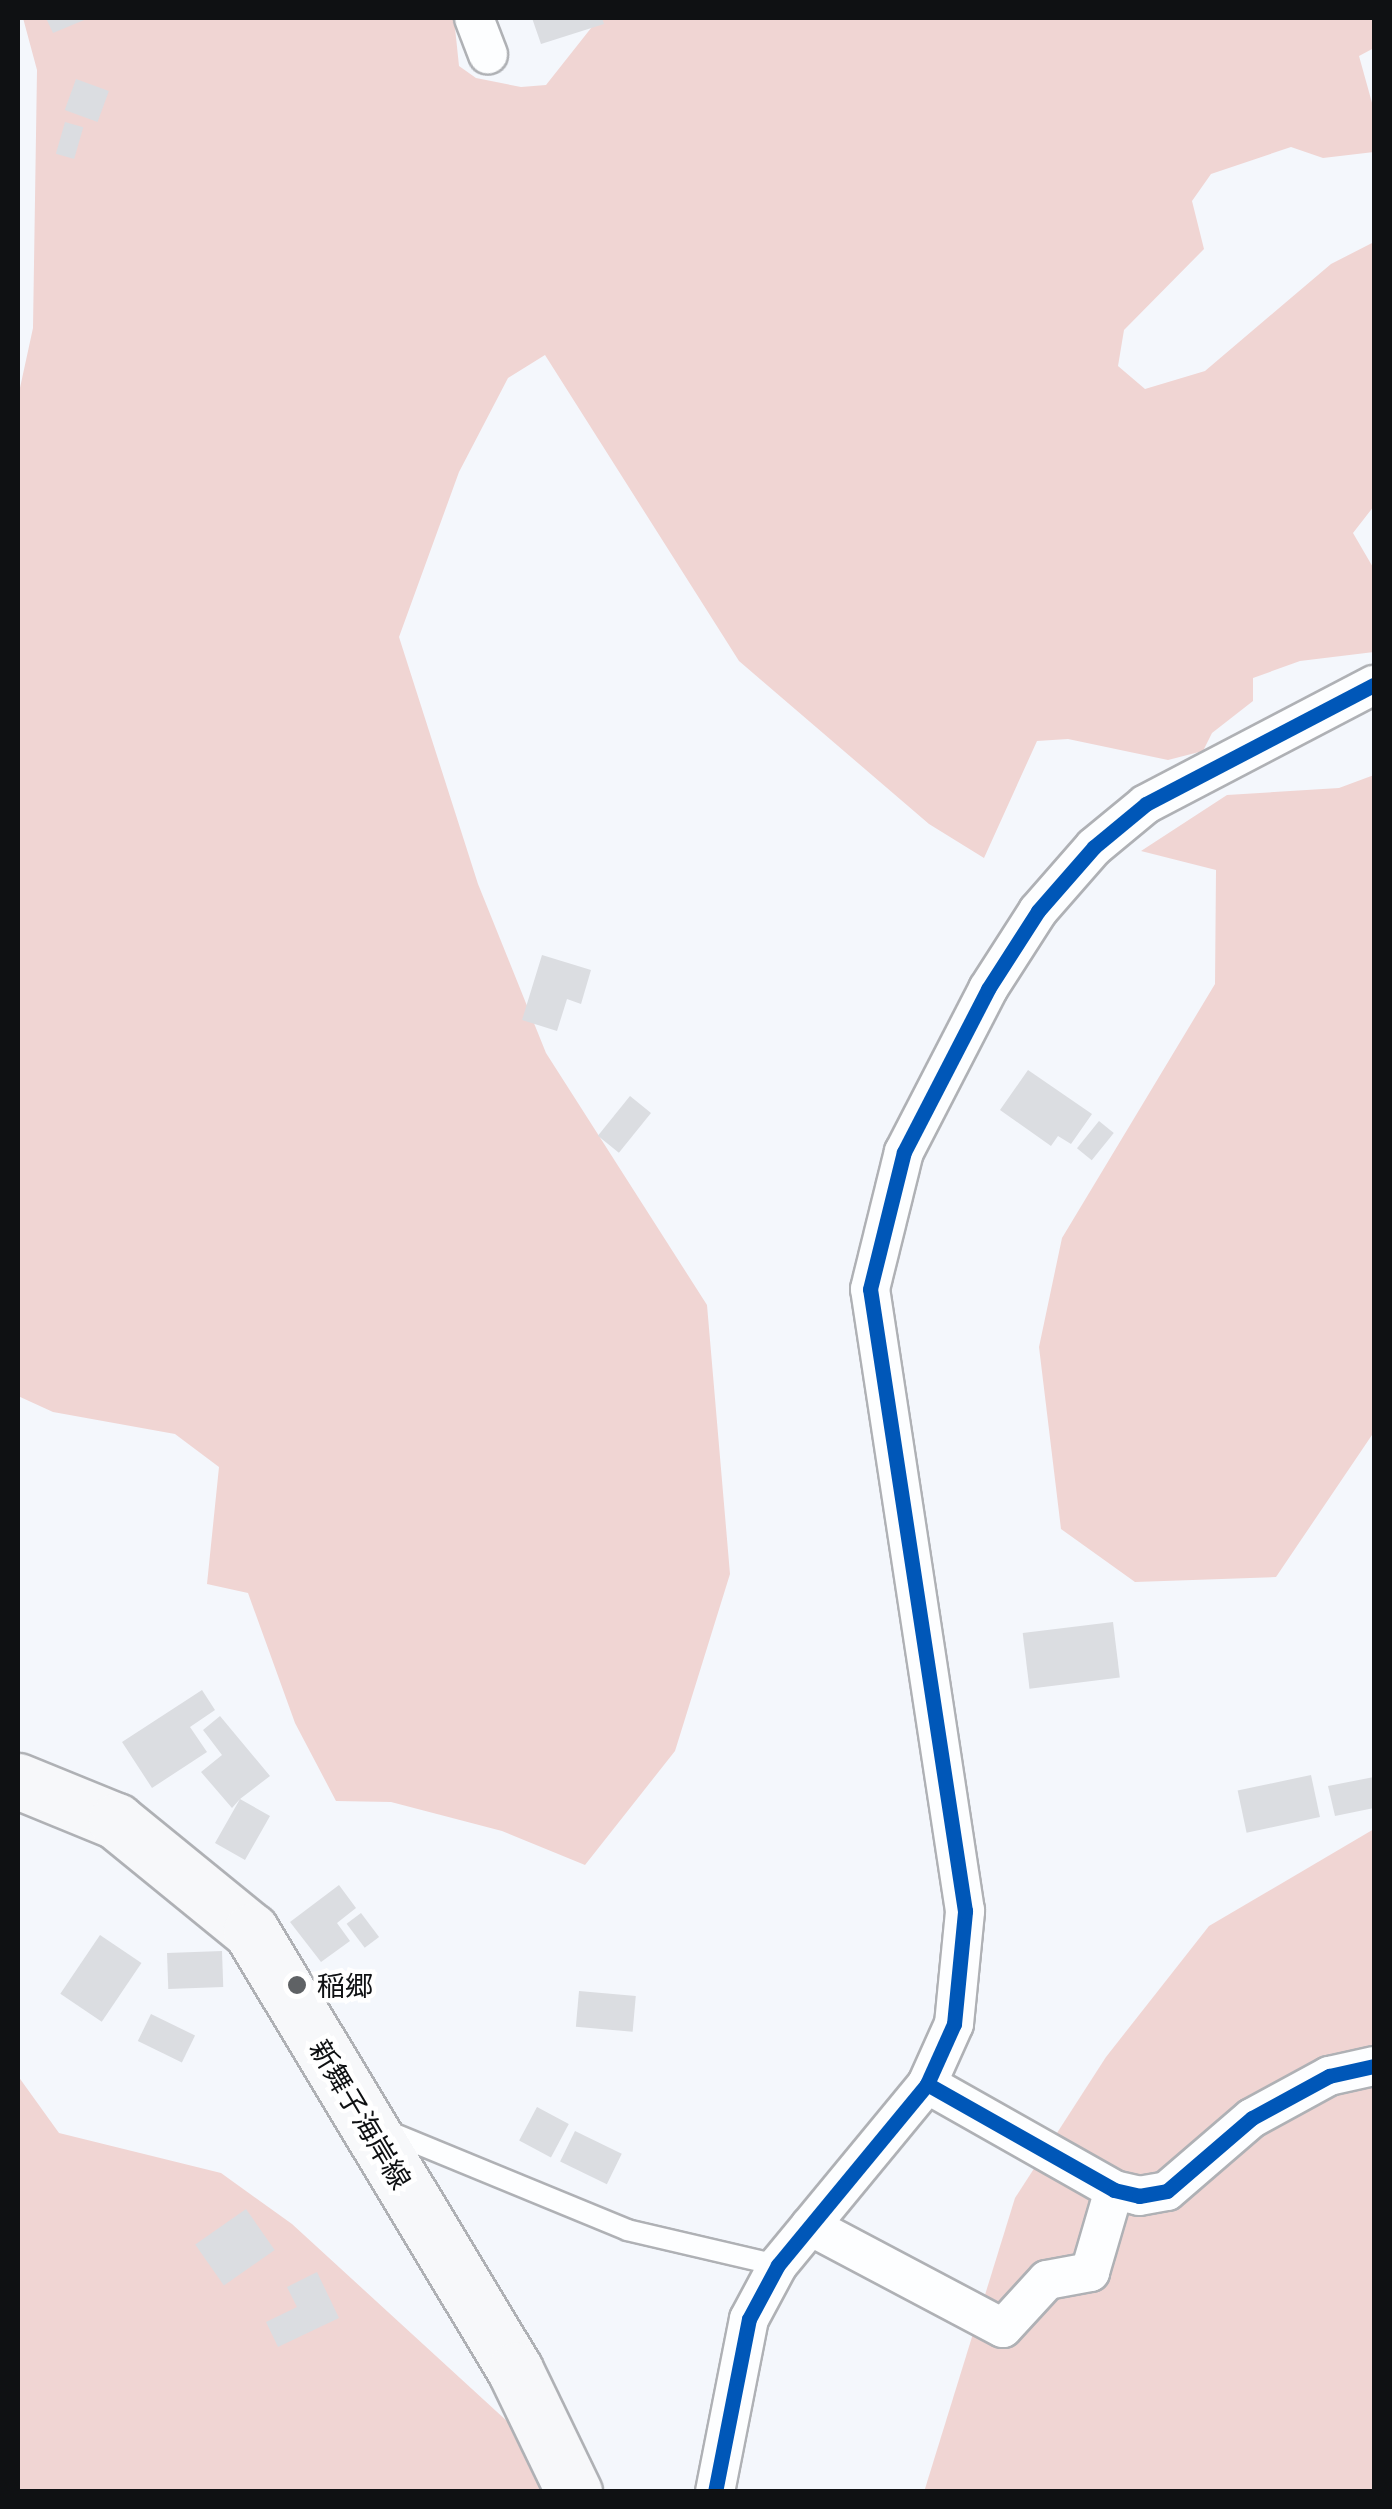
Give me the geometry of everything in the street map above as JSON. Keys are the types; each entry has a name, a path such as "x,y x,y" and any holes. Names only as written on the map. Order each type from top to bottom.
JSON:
{"main road":[{"name":"新舞子海岸線","path":"18,1781 116,1821 251,1930 515,2370 574,2492"}],"street":[{"path":"474,18 488,54"},
{"path":"715,2492 749,2319 778,2265 927,2084 954,2024 966,1911 870,1289 904,1152 988,989 1094,847 1146,804 1374,685"},
{"path":"927,2084 1114,2190 1167,2191 1252,2118 1330,2076 1374,2066"},
{"path":"810,2226 1003,2328 1047,2280 1090,2272 1114,2190"}],"lane":[{"path":"369,2128 389,2128 627,2230 778,2265"}],"shaded area":[{"path":"23,18 454,18 459,66 476,78 521,87 546,85 599,18 1374,18 1374,48 1359,56 1374,110 1374,152 1323,158 1291,147 1211,174 1192,201 1204,249 1124,330 1118,366 1145,389 1205,371 1331,264 1374,242 1374,506 1353,533 1374,569 1374,652 1300,661 1253,678 1253,701 1212,733 1203,751 1168,760 1068,739 1037,741 984,858 929,824 739,661 545,355 508,378 459,472 399,637 478,884 546,1053 707,1305 730,1574 675,1751 585,1865 502,1831 391,1802 336,1801 295,1723 248,1593 207,1584 219,1467 175,1434 53,1412 18,1396 18,397 33,328 37,70"},
{"path":"1374,775 1374,1432 1276,1577 1135,1582 1061,1529 1039,1347 1062,1238 1215,984 1216,870 1141,851 1227,795 1339,788"},
{"path":"1374,1829 1374,2491 924,2492 1015,2198 1106,2057 1209,1926"},
{"path":"18,2076 59,2133 221,2173 292,2224 508,2422 544,2491 18,2491"}],"building":[{"path":"46,18 89,18 53,33"},
{"path":"532,18 602,18 604,24 541,44"},
{"path":"76,79 109,91 98,122 65,110"},
{"path":"65,122 83,127 74,159 56,154"},
{"path":"542,955 591,970 581,1004 567,999 557,1031 522,1020"},
{"path":"1028,1070 1092,1114 1071,1144 1058,1136 1051,1146 1000,1110"},
{"path":"630,1096 651,1113 619,1153 598,1136"},
{"path":"1099,1121 1114,1133 1092,1160 1077,1148"},
{"path":"1113,1622 1120,1678 1030,1689 1023,1633"},
{"path":"202,1690 215,1710 190,1727 207,1752 152,1788 122,1742"},
{"path":"220,1716 270,1776 232,1808 201,1772 222,1755 203,1730"},
{"path":"1311,1775 1320,1817 1247,1833 1238,1791"},
{"path":"1374,1777 1374,1808 1335,1816 1328,1786"},
{"path":"240,1799 270,1816 245,1860 215,1843"},
{"path":"339,1885 356,1908 337,1923 350,1941 321,1962 290,1922"},
{"path":"361,1913 379,1937 365,1948 347,1924"},
{"path":"100,1935 141,1963 102,2022 60,1994"},
{"path":"222,1951 223,1987 168,1989 167,1953"},
{"path":"579,1991 636,1996 633,2032 576,2027"},
{"path":"151,2014 195,2035 182,2062 138,2041"},
{"path":"537,2107 569,2124 551,2157 519,2141"},
{"path":"575,2131 622,2154 607,2184 560,2162"},
{"path":"246,2209 275,2250 224,2286 195,2245"},
{"path":"317,2272 339,2318 278,2347 266,2322 297,2307 287,2287"}],"cycle path":[{"path":"715,2492 749,2319 778,2265 927,2084 954,2024 965,1911 870,1289 904,1152 988,989 1038,911 1094,847 1146,804 1374,685"},
{"path":"927,2084 1114,2190 1139,2196 1167,2191 1252,2118 1329,2076 1374,2066"}],"place":[{"name":"稲郷","path":"297,1985"}]}
